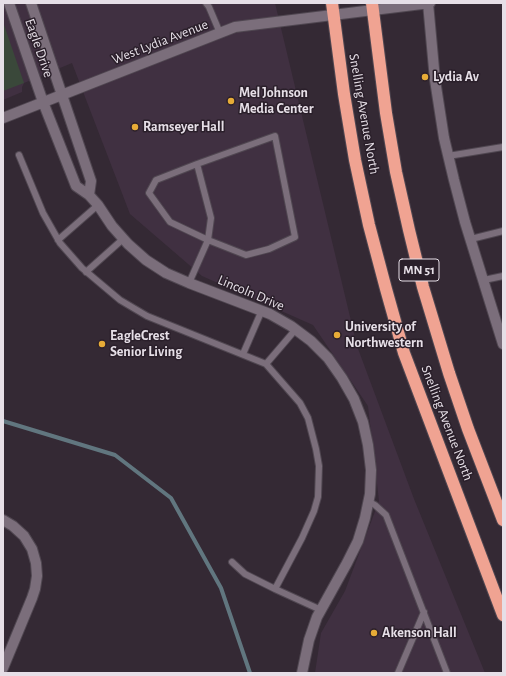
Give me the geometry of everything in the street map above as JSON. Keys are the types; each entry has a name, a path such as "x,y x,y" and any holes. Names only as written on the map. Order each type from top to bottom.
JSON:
{"highway":[{"name":"Snelling Avenue North","path":"373,6 386,113 396,172 423,288 448,373 503,520"},
{"name":"Snelling Avenue North","path":"332,9 355,160 369,225 404,354 503,615"}],"street":[{"name":"Eagle Drive","path":"9,3 43,102"},
{"name":"Eagle Drive","path":"31,3 62,95"},
{"name":"West Lydia Avenue","path":"3,118 235,27 332,9 429,3"},
{"path":"429,3 435,80 448,156 471,239 502,337"},
{"path":"62,95 91,181 89,195"},
{"name":"Lincoln Drive","path":"43,102 76,186 89,195 98,205 123,239 146,260 166,273 262,310 296,329 328,358 354,399 363,422 371,470 365,518 358,541 321,610 309,640 302,673"},
{"path":"3,520 13,526 28,542 32,549 36,563 37,576 35,590 3,668"}],"lane":[{"path":"206,3 220,33"},
{"path":"275,136 295,237 269,249 246,255 208,240 170,222 149,193 156,180 197,164 275,136"},
{"path":"448,156 503,147"},
{"path":"19,155 43,213 58,240 86,272 120,300 147,316 266,364 280,378 300,403 308,418 316,449 319,466 318,498 302,538 275,589"},
{"path":"189,283 208,240 211,218 197,164"},
{"path":"58,240 98,205"},
{"path":"471,239 503,231"},
{"path":"86,272 123,239"},
{"path":"484,280 503,276"},
{"path":"243,354 262,310"},
{"path":"266,364 296,329"},
{"path":"368,501 386,515 447,673"},
{"path":"232,562 245,574 321,610"},
{"path":"398,673 424,612"}],"shaded area":[{"name":"University of Northwestern","path":"3,3 275,3 357,346 414,499 485,673 315,673 321,633 345,591 379,501 368,406 313,325 202,276 130,214 72,63 24,83 22,92 3,100"}],"green space":[{"path":"3,22 24,83 3,91"}],"waterway":[{"path":"3,421 115,455 171,498 221,588 250,673"}],"place":[{"name":"Lydia Av","path":"425,77"},
{"name":"Mel Johnson Media Center","path":"231,101"},
{"name":"Ramseyer Hall","path":"135,127"},
{"name":"University of Northwestern","path":"337,335"},
{"name":"EagleCrest Senior Living","path":"102,344"},
{"name":"Akenson Hall","path":"374,633"}]}
